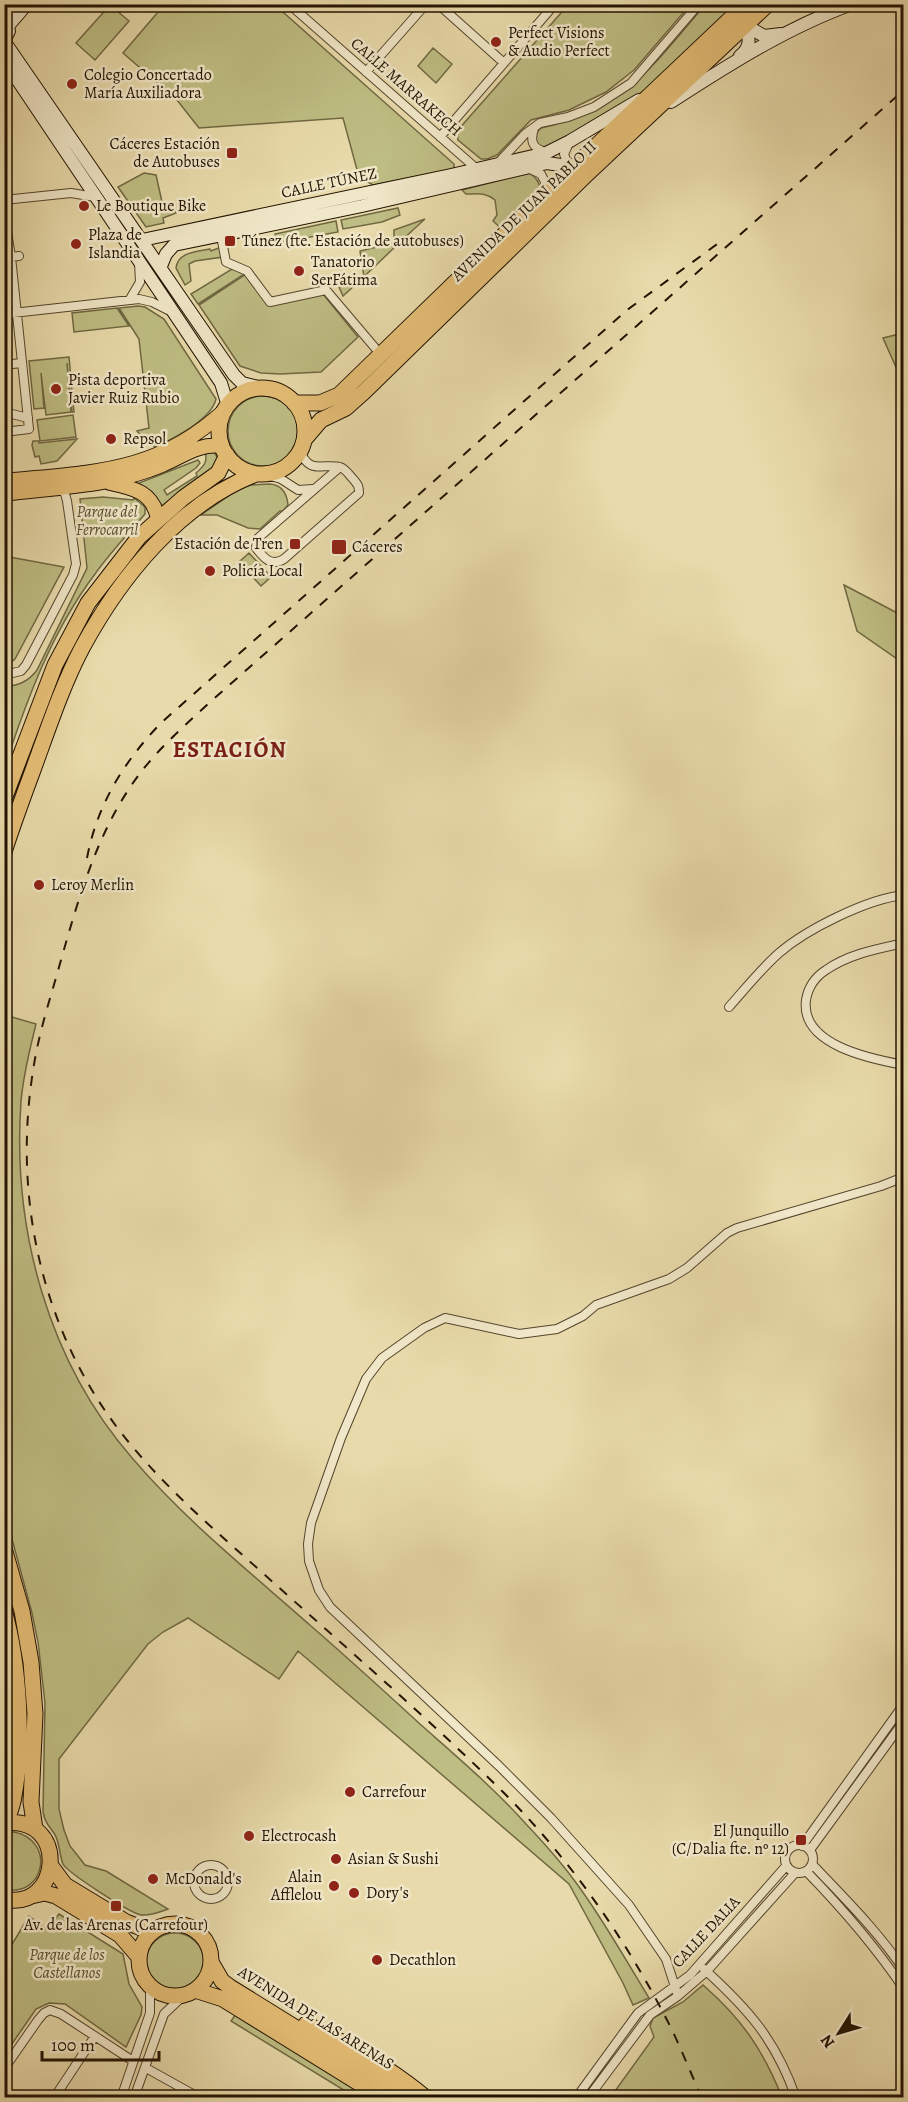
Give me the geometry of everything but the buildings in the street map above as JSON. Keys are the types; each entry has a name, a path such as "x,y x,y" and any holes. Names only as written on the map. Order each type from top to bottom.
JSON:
{"highway":[{"name":"AVENIDA DE JUAN PABLO II","path":"302,446 321,420 346,408 364,392 576,169 655,90 747,4"},
{"name":"AVENIDA DE JUAN PABLO II","path":"294,403 320,403 339,395 546,194 576,169 655,112 768,4"},
{"path":"728,23 746,26"},
{"path":"4,799 45,689 68,638 88,603 139,537 183,498 218,473 224,450 220,427 226,409 246,392 262,388 283,394 294,403 305,426 302,446 295,459 282,469 260,474 224,488 192,510 151,550 125,581 82,648 60,697 4,852"},
{"path":"224,450 237,466 260,474"},
{"path":"4,1548 21,1611 31,1662 35,1714 31,1802 35,1829 48,1845 51,1866 66,1885 126,1922 152,1932"},
{"path":"4,1610 14,1664 18,1714 18,1768 14,1798 5,1823 16,1822 35,1829"},
{"path":"31,1896 44,1883 51,1866"},
{"path":"6,1902 45,1893 56,1896 120,1935 139,1957"},
{"path":"170,1924 191,1928 200,1934 207,1942 211,1962 209,1973 203,1983 189,1993 165,1995 150,1986 143,1978 139,1968 139,1957 141,1947 152,1932 170,1924"},
{"name":"AVENIDA DE LAS ARENAS","path":"211,1962 222,1981 230,1987 409,2097"},
{"name":"AVENIDA DE LAS ARENAS","path":"189,1993 223,1999 383,2097"},
{"path":"274,2014 300,2022 331,2036 400,2078 426,2097"}],"main road":[{"path":"4,10 10,4"},
{"path":"27,4 6,23 8,34 4,41 234,375 242,383 262,388"},
{"path":"719,70 809,22 852,4"},
{"path":"746,26 764,36 788,34"},
{"path":"655,112 747,50 750,42 746,26"},
{"path":"4,60 221,383 226,409 209,425 182,444 136,464 87,473 4,482"},
{"name":"CALLE TÚNEZ","path":"142,240 221,236 465,183 494,170 546,153 655,90"},
{"name":"CALLE TÚNEZ","path":"160,266 174,245 190,236 354,195 476,168 494,170 528,168 547,163 576,169"},
{"path":"4,494 105,482 153,469 198,447 208,445 224,450"},
{"path":"105,482 135,489 147,496 155,507 158,519"}],"street":[{"path":"366,72 426,4"},
{"path":"438,4 504,63"},
{"path":"440,137 555,4"},
{"path":"494,170 525,134 540,123 582,112 621,91 642,73 699,4"},
{"name":"CALLE MARRAKECH","path":"293,6 476,168"},
{"path":"534,128 532,143 536,149 546,153"},
{"path":"570,141 564,154 576,169"},
{"path":"465,183 476,168"},
{"path":"528,168 541,174 547,186 546,194"},
{"path":"71,193 82,177"},
{"path":"4,200 71,193 95,197"},
{"path":"354,195 362,206"},
{"path":"4,212 12,257 29,429 4,432"},
{"path":"221,236 226,262 247,272 270,302 326,290 376,349"},
{"path":"130,299 140,282 139,260"},
{"path":"4,314 130,299 152,302 176,315"},
{"path":"4,365 21,363"},
{"path":"4,412 28,418"},
{"path":"302,446 305,462 316,467 340,467 359,486 359,492 284,559 276,563 266,560 256,548 257,539 340,467"},
{"path":"316,467 321,476 318,486"},
{"path":"260,474 285,481 292,488 303,491 318,486"},
{"path":"4,675 21,671 26,665 73,575 76,564 67,501 65,494 58,486"},
{"path":"289,510 294,499 292,488"},
{"path":"729,1007 779,953 802,936 857,909 892,896 903,895"},
{"path":"903,943 861,952 825,970 811,985 805,1010 810,1024 827,1040 858,1054 903,1065"},
{"path":"678,1996 666,1959 629,1905 551,1818 499,1766 330,1607 319,1590 309,1561 308,1544 311,1523 341,1438 366,1379 382,1358 424,1328 446,1318 519,1334 557,1329 583,1316 596,1305 669,1279 687,1268 727,1233 737,1228 881,1186 903,1177"},
{"path":"806,1848 903,1704"},
{"path":"806,1848 903,1721"},
{"path":"794,1846 806,1848 813,1858 812,1864 806,1871 795,1873 786,1866 785,1858 794,1846"},
{"path":"812,1864 855,1908 903,1970"},
{"path":"215,1866 226,1874 228,1884 221,1896 216,1899 207,1899 196,1891 195,1877 201,1868 215,1866"},
{"name":"CALLE DALIA","path":"576,2097 638,2013 675,1986 699,1964 786,1866"},
{"path":"806,1871 883,1958 903,1989"},
{"name":"CALLE DALIA","path":"588,2097 650,2015 678,1996 707,1971 795,1873"},
{"path":"699,1964 726,1987 760,2028 775,2050 796,2097"},
{"path":"121,2097 150,2013 150,1986"},
{"path":"134,2097 164,2014 189,1993"},
{"path":"4,2069 36,2022 46,2012 54,2011 133,2061"},
{"path":"54,2097 95,2036"},
{"path":"146,2068 200,2097"}],"green space":[{"path":"110,5 129,21 95,60 76,43"},
{"path":"164,5 275,5 454,164 454,169 373,185 359,177 343,118 199,128 177,100 123,53"},
{"path":"568,5 690,5 634,70 606,92 569,110 531,120 497,155 481,159 458,140 457,131"},
{"path":"705,5 738,5 659,80 616,110 543,149 536,144 536,133 541,128 594,110 635,83"},
{"path":"433,48 452,64 436,83 418,66"},
{"path":"144,173 156,175 162,202 176,210 176,213 163,218 164,223 146,227 118,187"},
{"path":"529,173 538,181 541,192 503,230 493,221 497,215 495,200 484,195 466,194 462,190"},
{"path":"398,208 400,215 382,222 343,229 341,220"},
{"path":"425,219 404,238 364,277 360,251 394,243 394,230"},
{"path":"336,221 338,232 278,243 275,234"},
{"path":"221,247 223,257 189,264 191,281 185,285 176,268 180,259 194,252 210,249 211,251"},
{"path":"232,269 246,273 198,304 191,294"},
{"path":"246,274 270,305 323,294 358,337 321,372 261,373 240,366 199,305"},
{"path":"363,278 343,296 339,287 351,285"},
{"path":"145,307 164,319 216,399 213,407 200,421 156,447 146,442 137,431 149,428 139,339 119,308"},
{"path":"117,308 129,326 74,332 72,313"},
{"path":"904,333 903,383 883,338"},
{"path":"69,357 74,412 72,412 67,363 71,412 46,415 41,373 44,408 34,409 29,361"},
{"path":"263,396 282,402 292,412 298,431 292,450 282,460 263,466 244,460 234,450 228,431 234,412 244,402"},
{"path":"73,415 76,437 40,441 37,420"},
{"path":"77,439 57,461 41,464 39,456 35,457 33,441 39,441 39,443"},
{"path":"205,451 214,452 219,460 214,469 160,507 138,485 198,460 200,463 196,468 164,490 167,495 197,476 196,473 206,461"},
{"path":"250,485 278,486 283,491 288,505 260,529 248,528 217,515 201,515 237,490"},
{"name":"Parque del Ferrocarril","path":"103,497 133,500 134,498 145,507 145,514 101,566 53,642 22,716 5,766 5,713 9,707 5,687 23,682 37,670 87,568 80,499"},
{"path":"249,553 271,577 261,586 239,562"},
{"path":"4,556 64,567 15,659 10,663 5,663"},
{"path":"844,585 903,616 903,663 857,631"},
{"path":"5,1015 36,1024 21,1102 20,1150 23,1198 30,1245 42,1292 58,1337 78,1380 103,1421 153,1482 197,1525 461,1760 514,1811 569,1873 604,1923 649,1998 633,2005 569,1884 298,1651 279,1679 188,1618 163,1632 148,1644 59,1759 59,1809 70,1846 85,1865 106,1871 168,1909 148,1915 135,1913 87,1884 63,1864 56,1837 43,1812 45,1703 38,1642 5,1513"},
{"path":"4,1691 12,1726 8,1790 4,1790"},
{"path":"14,1832 27,1837 36,1846 40,1856 40,1867 36,1877 29,1885 19,1889 5,1889 5,1833"},
{"name":"Parque de los Castellanos","path":"59,1914 123,1954 129,1984 142,2007 141,2015 126,2047 65,2004 49,2003 36,2009 5,2054 5,1956 29,1916 47,1930"},
{"path":"169,1933 181,1933 196,1941 204,1956 204,1968 196,1983 181,1991 169,1991 154,1983 146,1968 146,1956 154,1941"},
{"path":"703,1985 729,2010 750,2036 767,2064 782,2097 610,2098 654,2037 650,2026 653,2018 683,2002"},
{"path":"236,2014 369,2097 355,2097 231,2021"}],"railway":[{"path":"702,2098 672,2029 651,1989 614,1929 551,1844 504,1793 445,1737 179,1496 146,1463 101,1404 76,1361 56,1316 42,1268 32,1220 27,1170 28,1121 33,1071 47,1008 96,851 122,800 154,756 209,703 904,90"},
{"path":"87,858 98,820 114,785 136,752 162,722 627,310 720,242"}],"place":[{"name":"Perfect Visions & Audio Perfect","path":"496,42"},
{"name":"Colegio Concertado María Auxiliadora","path":"72,84"},
{"name":"Cáceres Estación de Autobuses","path":"232,153"},
{"name":"Le Boutique Bike","path":"84,206"},
{"name":"Túnez (fte. Estación de autobuses)","path":"230,241"},
{"name":"Plaza de Islandia","path":"76,244"},
{"name":"Tanatorio SerFátima","path":"299,271"},
{"name":"Pista deportiva Javier Ruiz Rubio","path":"56,389"},
{"name":"Repsol","path":"111,439"},
{"name":"Estación de Tren","path":"295,544"},
{"name":"Cáceres","path":"339,547"},
{"name":"Policía Local","path":"210,571"},
{"name":"Leroy Merlin","path":"39,885"},
{"name":"Carrefour","path":"350,1792"},
{"name":"Electrocash","path":"249,1836"},
{"name":"El Junquillo (C/Dalia fte. nº 12)","path":"801,1840"},
{"name":"Asian & Sushi","path":"336,1859"},
{"name":"McDonald's","path":"153,1879"},
{"name":"Alain Afflelou","path":"334,1886"},
{"name":"Dory's","path":"354,1893"},
{"name":"Av. de las Arenas (Carrefour)","path":"116,1906"},
{"name":"Decathlon","path":"377,1960"}],"district":[{"name":"ESTACIÓN","path":"230,750"}]}
